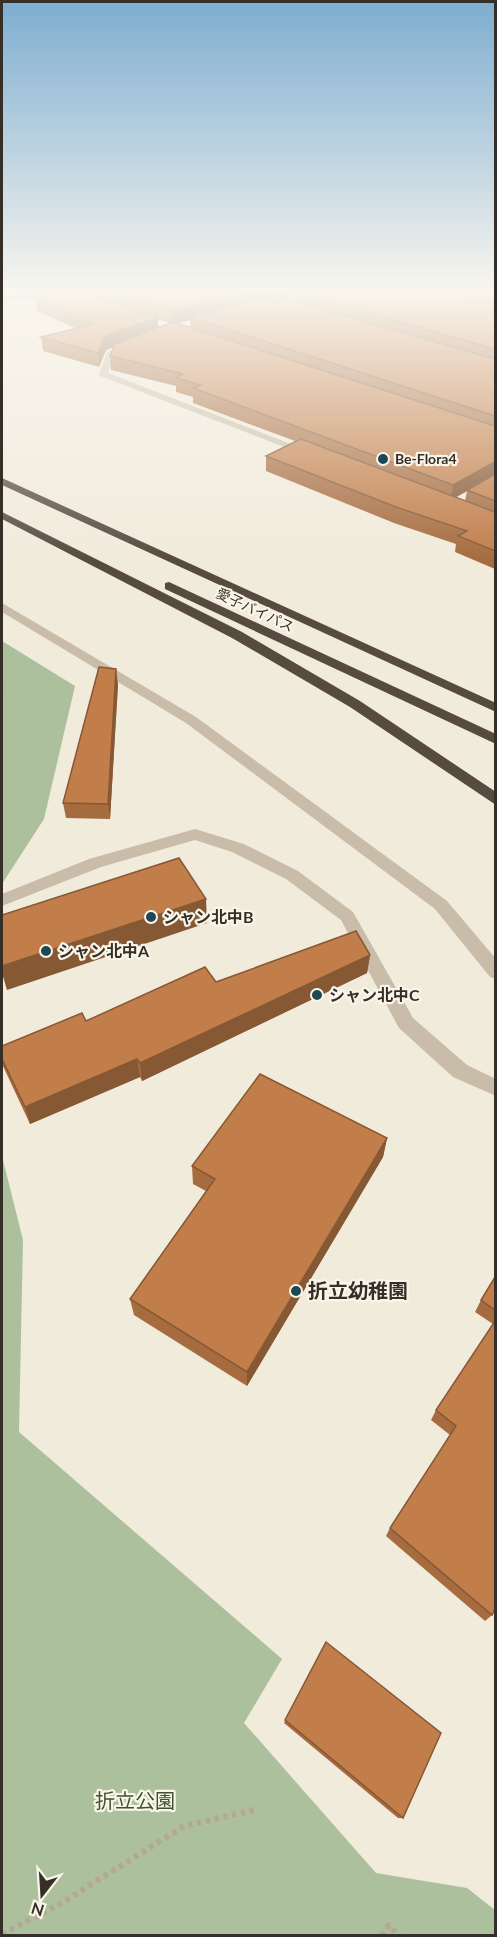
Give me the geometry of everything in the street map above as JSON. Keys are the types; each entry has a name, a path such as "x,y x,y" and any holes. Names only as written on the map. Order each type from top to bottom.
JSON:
{"highway":[{"path":"2,472 116,525 204,574"},
{"name":"愛子バイパス","path":"2,481 495,708"},
{"name":"愛子バイパス","path":"2,507 495,740"},
{"path":"2,515 237,635 355,704 495,800"}],"street":[{"path":"117,379 320,457"},
{"path":"2,607 191,720 441,904 495,972"},
{"path":"2,900 95,863 195,834 238,848 292,875 347,916 406,1023 460,1071 495,1088"}],"path":[{"path":"2,679 2,698"},
{"path":"2,1934 60,1904 184,1826 254,1810"},
{"path":"382,1935 389,1925 399,1935"}],"green space":[{"path":"2,641 75,686 44,819 2,884"},
{"name":"折立公園","path":"2,1156 23,1240 19,1432 282,1659 244,1723 376,1873 467,1888 495,1910 495,1935 2,1935"}],"building":[{"path":"181,379 351,379 495,426 495,462 453,485 193,388 201,385"},
{"path":"382,379 495,379 495,416"},
{"path":"301,439 495,512 495,551 458,536 467,531 396,507 266,456"},
{"path":"495,474 495,501 467,490"},
{"path":"99,667 116,669 108,804 63,803"},
{"path":"179,858 206,899 2,966 2,915"},
{"path":"356,931 370,955 140,1063 137,1059 25,1107 2,1059 2,1046 82,1013 86,1021 205,967 216,982"},
{"path":"260,1074 387,1138 247,1372 130,1299 215,1179 192,1166"},
{"path":"495,1277 495,1310 481,1300"},
{"path":"495,1321 495,1609 492,1615 390,1528 456,1426 436,1410"},
{"path":"326,1642 441,1733 403,1818 285,1720"}],"place":[{"name":"Be-Flora4","path":"383,459"},
{"name":"シャン北中B","path":"151,917"},
{"name":"シャン北中A","path":"46,951"},
{"name":"シャン北中C","path":"317,995"},
{"name":"折立幼稚園","path":"296,1291"}]}
